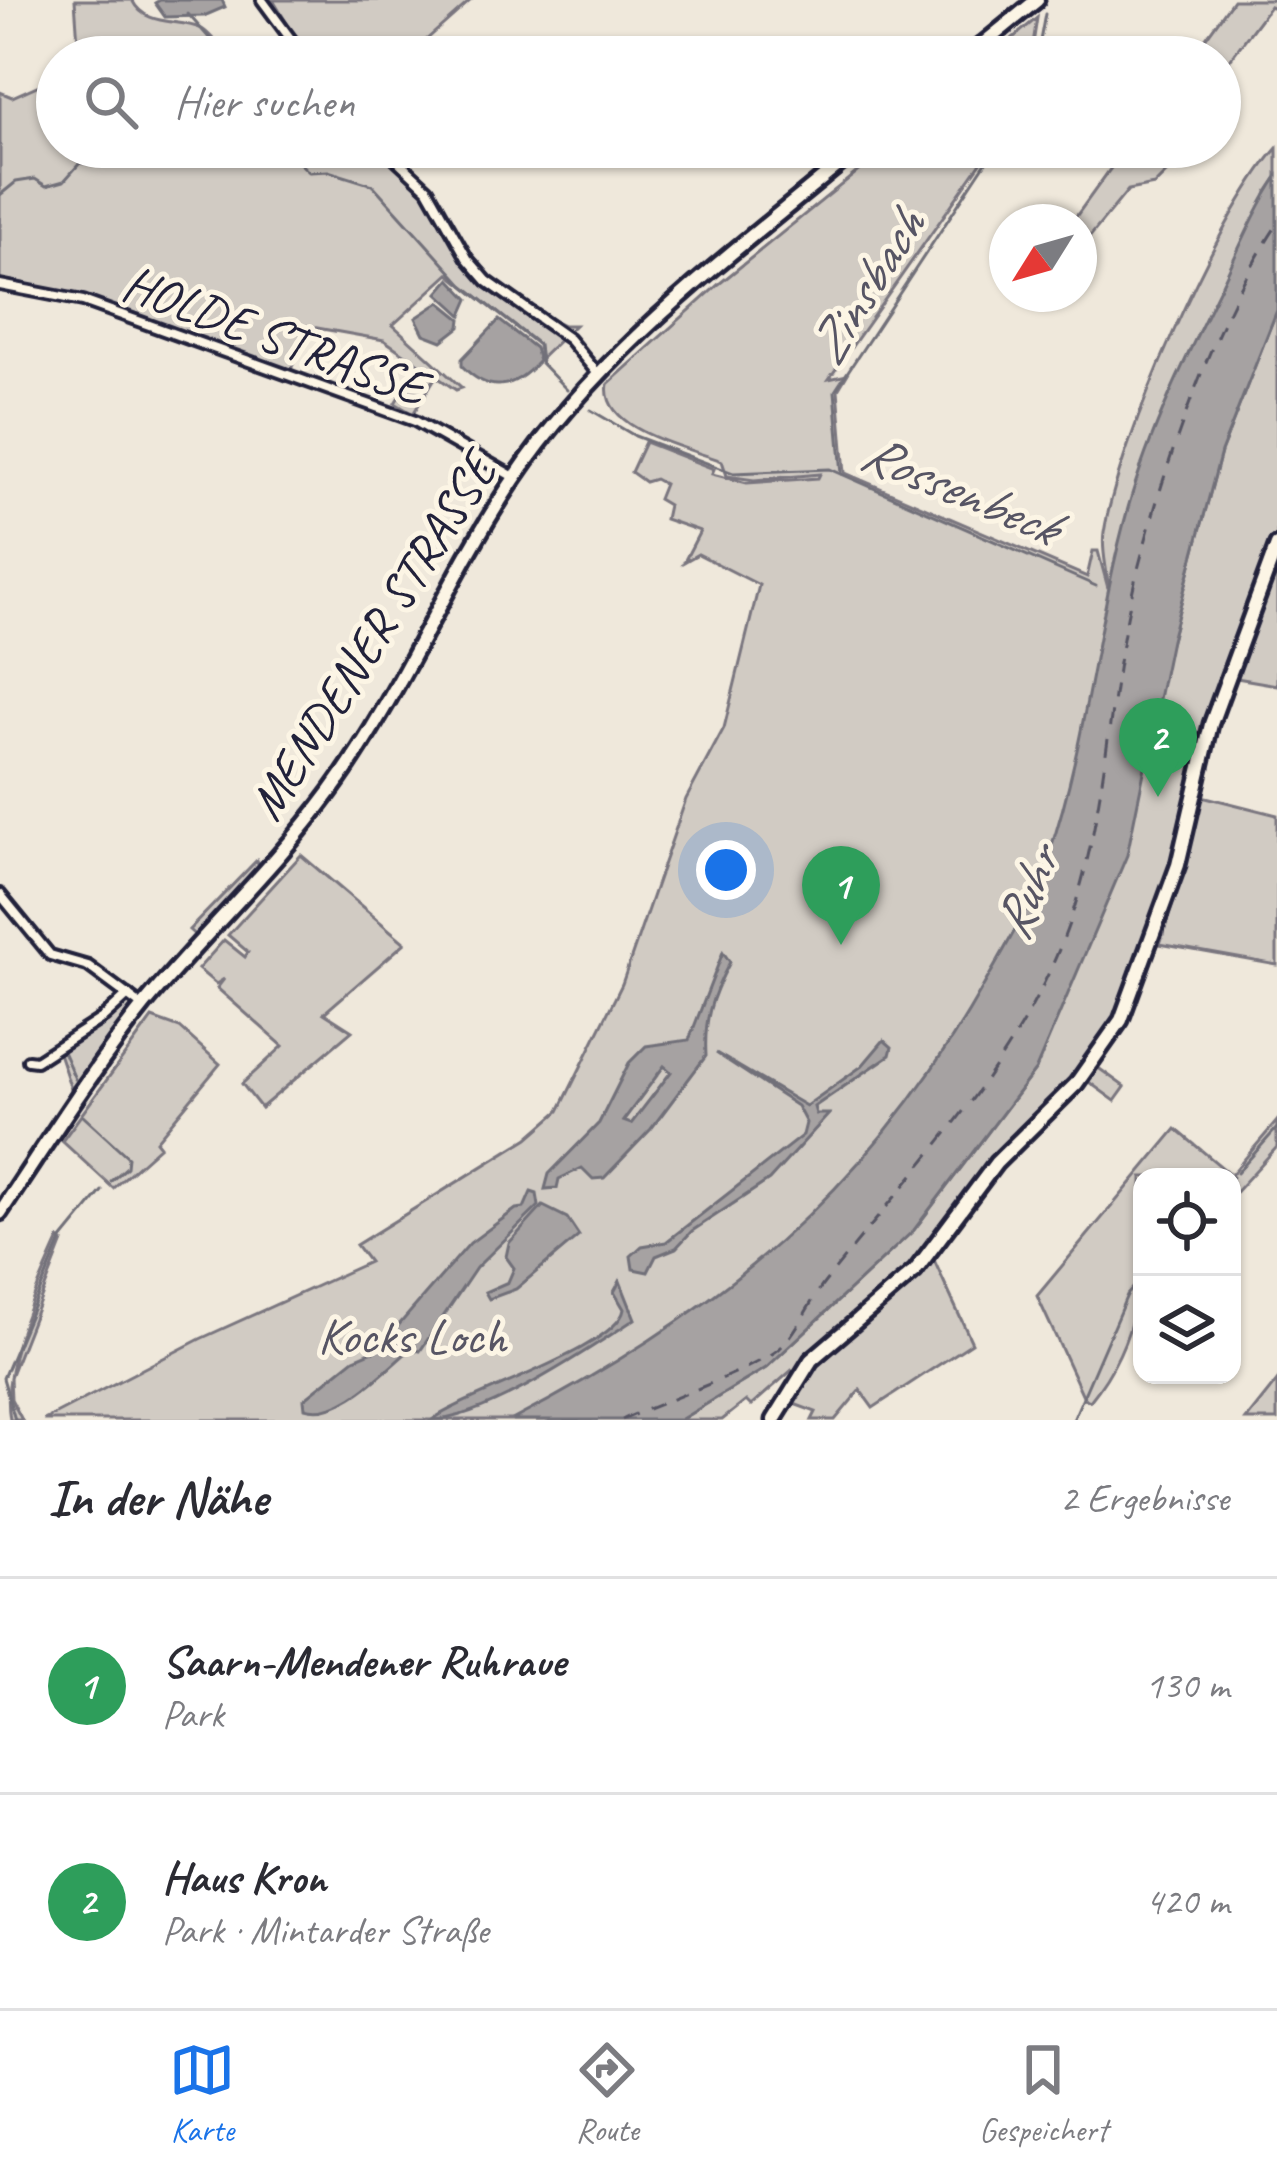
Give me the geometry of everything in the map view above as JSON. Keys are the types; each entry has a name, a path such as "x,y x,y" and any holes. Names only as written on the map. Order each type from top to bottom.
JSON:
{"main road":[{"path":"992,36 1036,0"},
{"name":"MENDENER STRASSE","path":"0,1213 143,1007 271,866 336,784 514,477 598,374 836,168"},
{"path":"773,1420 811,1360 915,1271 996,1163 1076,1084 1121,1020 1178,865 1202,756 1230,664 1277,544"}],"street":[{"path":"262,0 289,36"},
{"path":"406,168 428,189 466,257 487,281 568,339 598,374"},
{"name":"HOLDE STRASSE","path":"0,285 83,301 415,421 514,477"},
{"path":"0,893 42,949 88,966 143,1007"},
{"path":"28,1060 36,1061 104,1017 128,994"}],"green space":[{"path":"75,0 132,0 145,15 193,26 210,36 78,36"},
{"path":"273,0 471,0 431,36 294,36"},
{"path":"1233,0 1277,0 1277,10 1270,6 1241,45 1241,36 1207,36"},
{"path":"1037,18 1034,36 1015,36"},
{"path":"36,86 36,168 403,168 426,189 461,253 491,289 563,325 575,325 540,359 538,345 449,274 393,325 462,388 456,390 384,340 306,326 290,373 73,294 0,283 0,92 12,97"},
{"name":"Kocks Loch","path":"1277,148 1277,177 1267,192 1143,604 977,1081 592,1420 44,1420 200,1339 369,1262 356,1245 528,1138 559,1111 622,984 686,799 724,728 759,585 698,554 684,562 700,531 665,519 668,505 658,499 664,484 655,479 645,482 631,472 645,442 714,469 712,474 747,483 818,478 820,474 754,480 727,476 722,461 650,435 618,414 609,400 608,384 719,284 862,168 977,168 829,379 847,375 838,390 845,473 1087,577 1093,551 1098,551 1108,588 1104,533 1128,444 1200,276 1253,180"},
{"path":"1111,168 1168,168 1154,185 1128,190 1097,228 1097,204 1085,204"},
{"path":"1277,310 1277,538 1175,863 1118,1018 1092,1058 923,1256 797,1374 792,1370 751,1406 746,1401 722,1420 680,1420 766,1368 914,1230 1036,1069 1171,640 1221,452"},
{"path":"417,367 435,378 413,414 395,403"},
{"path":"1277,554 1277,685 1231,677"},
{"path":"1198,795 1277,815 1277,965 1160,944 1190,851"},
{"path":"301,855 405,943 324,1013 352,1031 261,1108 242,1084 283,1046 217,988 224,979 216,984 198,969 224,940 245,957 248,952 228,935"},
{"path":"257,860 260,870 198,938 189,930"},
{"path":"128,1001 132,1007 71,1089 57,1047"},
{"path":"152,1018 180,1028 220,1064 156,1141 160,1146 113,1188 62,1141"},
{"path":"1097,1067 1125,1087 1115,1101 1086,1080"},
{"path":"1277,1121 1277,1147 1241,1186 1241,1168 1237,1168"},
{"path":"1176,1129 1223,1168 1144,1168"},
{"path":"1133,1181 1133,1316 1123,1347 1090,1401 1084,1398 1037,1296"},
{"path":"59,1239 63,1242 10,1377 22,1328"},
{"path":"933,1258 972,1343 873,1408 860,1390 835,1420 812,1420 816,1412 794,1404 790,1395 802,1374"},
{"path":"10,1378 11,1399 22,1420 10,1420"},
{"path":"1277,1381 1277,1420 1246,1420"}],"shaded area":[{"path":"222,0 225,7 204,16 165,17 155,3"},
{"path":"1277,177 1277,310 1221,452 1171,640 1127,855 1036,1069 914,1230 766,1368 680,1420 512,1420 655,1337 779,1242 887,1129 980,992 1027,907 1049,854 1073,768 1117,551 1147,450 1196,337"},
{"path":"450,279 469,299 462,315 438,293"},
{"path":"440,302 461,319 460,327 442,341 424,334 416,318"},
{"path":"499,320 535,348 539,361 520,378 501,385 482,381 462,366 462,359"},
{"path":"723,952 730,962 710,1010 706,1056 651,1129 604,1178 593,1179 582,1168 559,1179 557,1188 545,1189 549,1174 599,1123 629,1063 646,1046 689,1040","holes":["664,1066 671,1072 631,1124 623,1121"]},
{"path":"884,1040 892,1047 890,1055 814,1107 816,1114 829,1114 769,1180 692,1231 676,1248 656,1256 648,1272 633,1269 631,1256 642,1246 666,1242 803,1135 806,1123 797,1106 716,1053 806,1106 862,1066"},
{"path":"531,1192 537,1194 539,1206 476,1268 420,1351 411,1349 348,1400 319,1410 305,1408 304,1399 354,1359 378,1349 470,1243 524,1208"},
{"path":"543,1206 567,1218 579,1236 516,1289 489,1299 485,1292 508,1282 514,1268 506,1257 509,1243"},
{"path":"620,1281 635,1319 507,1396 454,1417 432,1420 596,1339 616,1324 624,1309 614,1292"}],"waterway":[{"name":"Rossenbeck","path":"188,14 207,36"},
{"name":"Zinsbach","path":"1041,36 1045,14"},
{"path":"0,195 16,182 35,179 46,186 64,181 76,168"},
{"name":"Rossenbeck","path":"305,168 373,185 463,285 539,345 541,363 567,390"},
{"name":"Zinsbach","path":"842,474 835,391 982,168"},
{"name":"Rossenbeck","path":"591,410 635,436 733,473 830,469 1096,586"},
{"path":"62,1049 75,1079"},
{"path":"83,1116 128,1157 127,1167 111,1181"},
{"path":"1241,1168 1277,1128"},
{"path":"15,1420 3,1378 61,1241 102,1191"},
{"path":"1073,1420 1133,1288"}],"ferry route":[{"path":"622,1420 779,1349 825,1282 975,1095 1038,994 1063,940 1082,881 1129,607 1163,482 1213,346 1277,225"}],"place":[{"name":"Haus Kron","path":"1158,797"},
{"name":"Saarn-Mendener Ruhraue","path":"841,945"}],"water label":[{"name":"Ruhr","path":"1025,893"}]}
